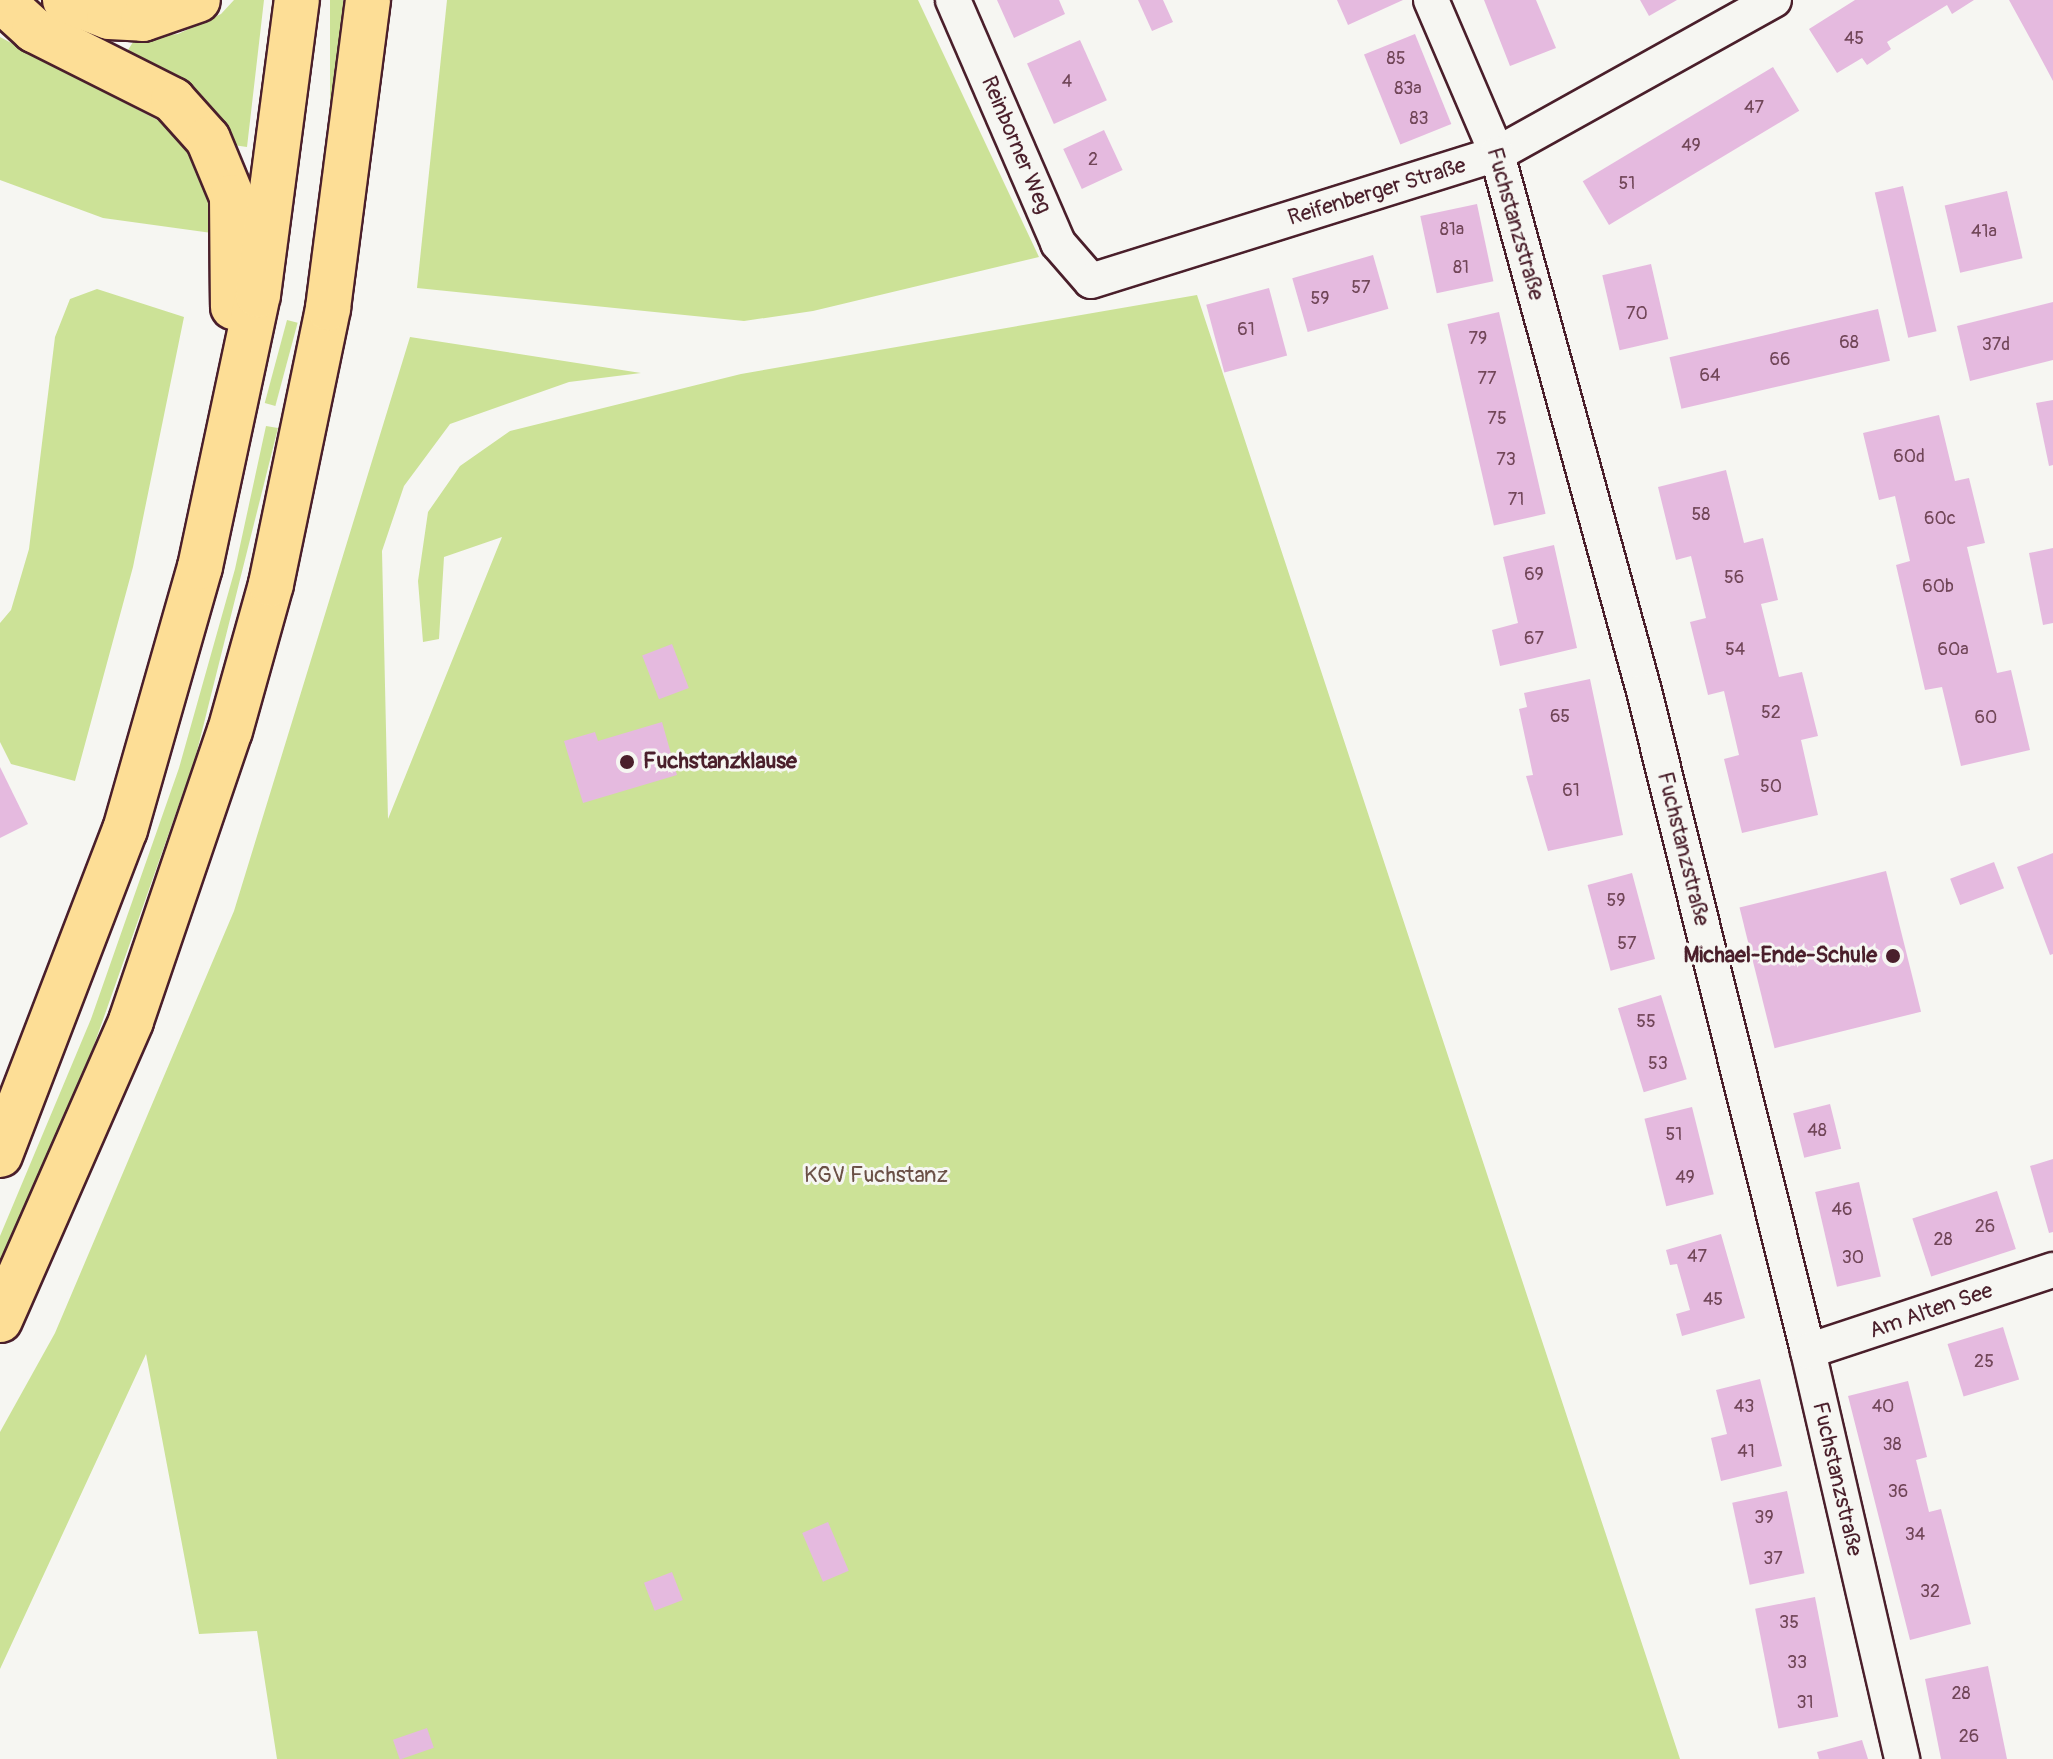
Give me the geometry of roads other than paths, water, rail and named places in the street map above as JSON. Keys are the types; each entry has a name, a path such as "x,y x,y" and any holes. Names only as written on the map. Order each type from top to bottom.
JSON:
{"highway":[{"path":"1,0 34,30 173,100 215,152 232,197 235,227 231,434"},
{"path":"65,0 109,17 143,19 198,0"},
{"path":"0,1155 125,830 196,582 231,434 280,154 297,0"},
{"path":"0,1320 131,1021 230,731 271,584 328,308 368,0"}],"street":[{"name":"Reinborner Weg","path":"953,0 1058,243 1091,281"},
{"name":"Fuchstanzstraße","path":"1431,0 1497,154 1644,691 1808,1351 1902,1759"},
{"name":"Reifenberger Straße","path":"1091,281 1497,154 1774,0"},
{"name":"Am Alten See","path":"1808,1351 2053,1270"}],"place":[{"name":"Fuchstanzklause","path":"627,762"},
{"name":"Michael-Ende-Schule","path":"1893,956"}],"park label":[{"name":"KGV Fuchstanz","path":"876,1176"}]}
